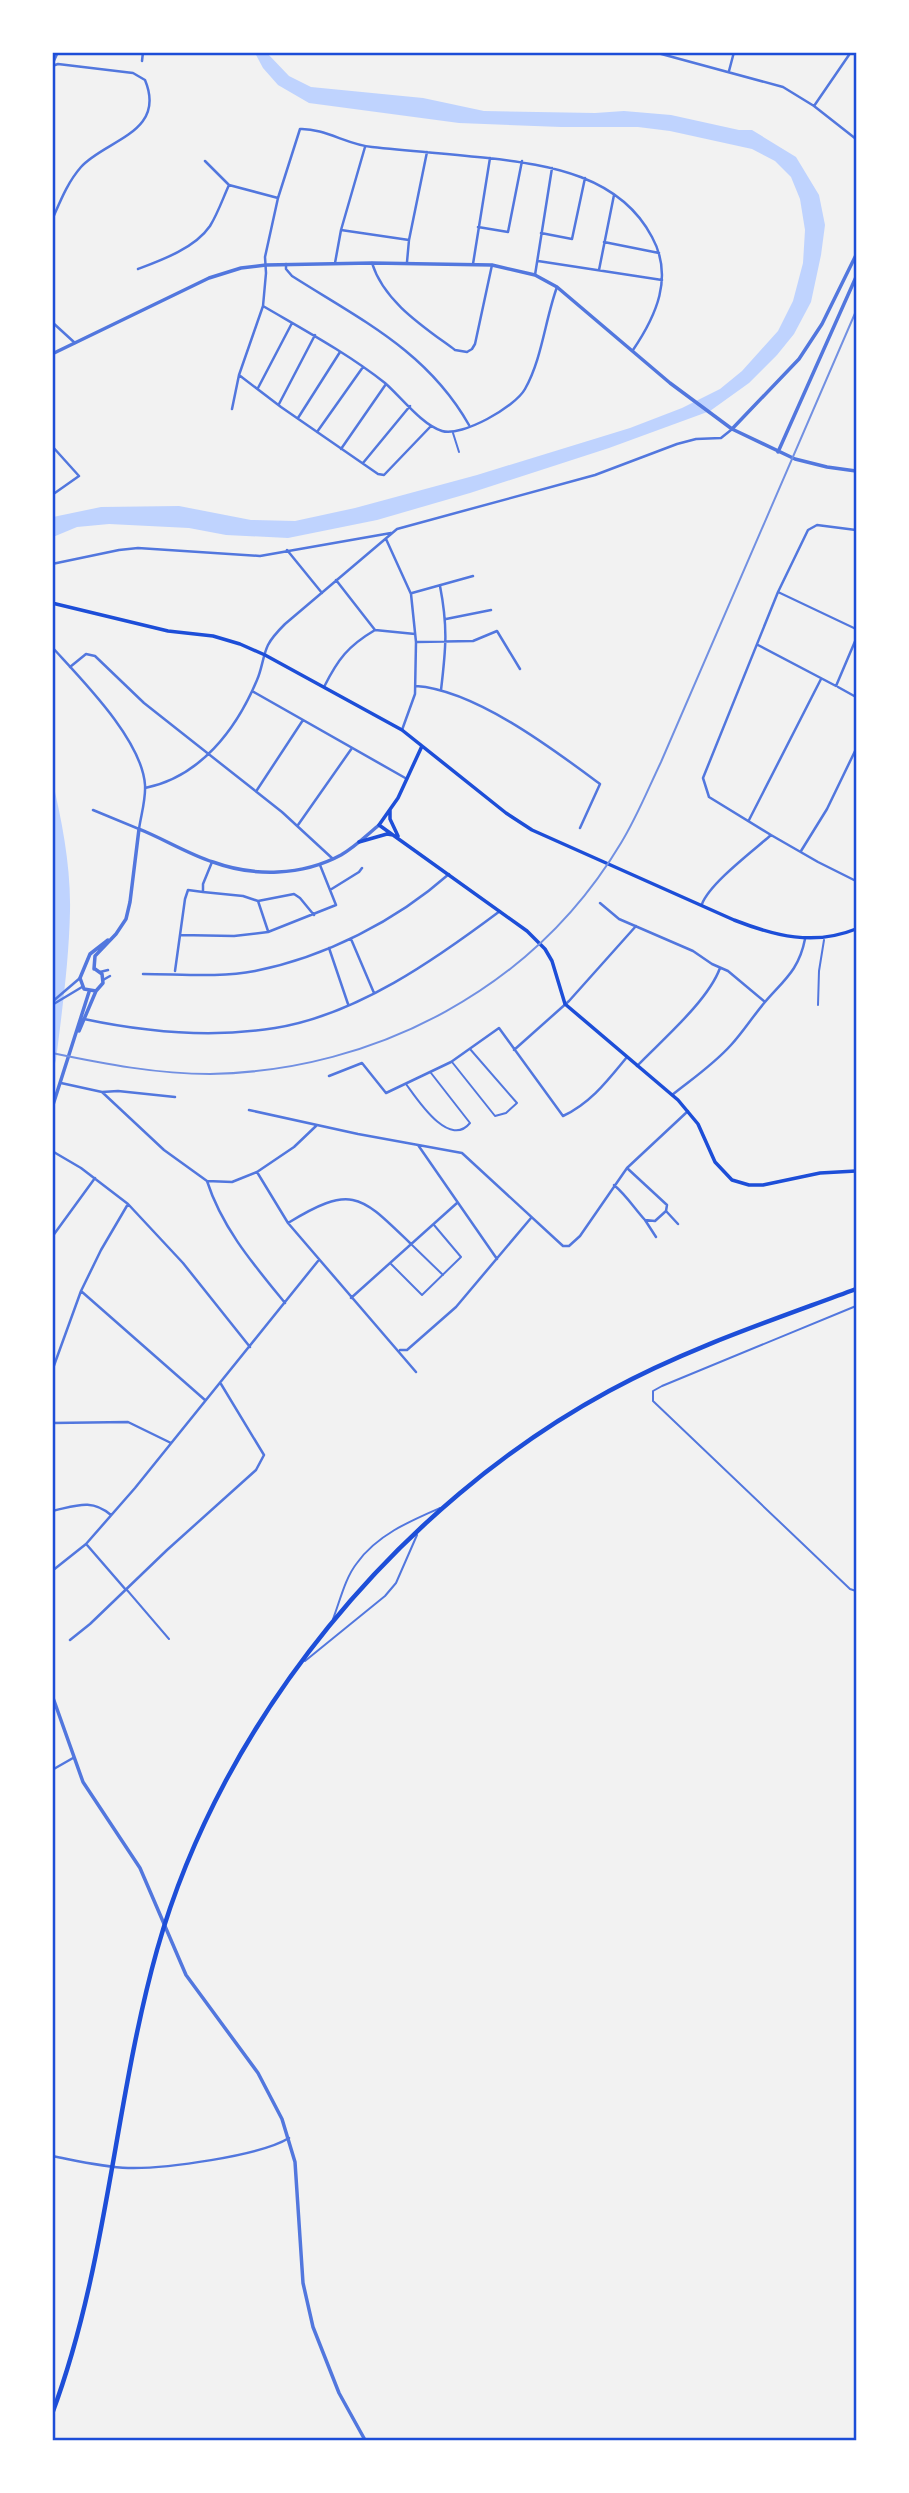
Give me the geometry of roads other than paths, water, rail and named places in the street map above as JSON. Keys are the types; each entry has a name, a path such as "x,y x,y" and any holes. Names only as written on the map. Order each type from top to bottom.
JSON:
{"main road":[{"path":"52,603 168,631 221,638 265,655 402,730 506,813 532,830 761,930 805,939 824,939 841,936 856,929"},
{"path":"423,745 407,779 379,825 527,931 548,954 565,1004 688,1111 698,1124 715,1163 722,1172 740,1183 763,1185 820,1173 856,1171"},
{"path":"391,808 390,819 397,837"},
{"path":"359,842 387,834 397,837"},
{"path":"52,2414 78,2340 97,2257 136,2033 158,1947 206,1824 250,1740 296,1669 366,1582 420,1528 441,1508 524,1444 609,1391 706,1345 856,1289"}],"street":[{"path":"52,65 58,52"},
{"path":"142,61 143,52"},
{"path":"654,52 783,87 814,106 856,139"},
{"path":"729,71 734,52"},
{"path":"814,106 851,52"},
{"path":"52,65 133,73 145,80 149,96 148,106 138,127 81,167 68,185 52,220"},
{"path":"232,409 239,375 263,306 265,257 278,198 298,131 303,128 365,147 522,161 585,178 614,193 649,231 659,253 661,292 652,318 632,352"},
{"path":"335,263 341,230 365,147"},
{"path":"407,263 409,240 427,152"},
{"path":"473,264 490,158"},
{"path":"205,161 229,184 278,198"},
{"path":"478,227 508,232 522,161"},
{"path":"535,275 552,168"},
{"path":"541,233 572,239 585,178"},
{"path":"138,269 175,253 201,236 212,222 229,184"},
{"path":"599,270 614,193"},
{"path":"341,230 409,240"},
{"path":"604,242 659,253"},
{"path":"52,564 138,548 260,556 391,533 417,522 596,475 677,444 696,439 721,438 791,369 806,350 856,255"},
{"path":"538,261 662,280"},
{"path":"372,262 388,291 401,307 455,350 463,352 472,349 475,344 492,265"},
{"path":"52,355 209,278 233,270 266,265 372,262 492,265 535,275 557,287 683,394 732,429 778,452 827,467 856,471"},
{"path":"286,264 286,269 292,276 408,351 441,383 469,426"},
{"path":"778,452 856,277"},
{"path":"263,306 315,335 363,367 386,384 431,426 452,432 513,404 522,394 532,371 557,287"},
{"path":"52,322 75,343"},
{"path":"258,388 292,323"},
{"path":"278,405 315,335"},
{"path":"298,418 340,352"},
{"path":"317,432 363,367"},
{"path":"239,375 362,464 384,475 431,426"},
{"path":"341,449 386,384"},
{"path":"362,464 410,406"},
{"path":"52,446 79,476 52,495"},
{"path":"856,530 817,525 807,530 778,592 703,778 709,797 818,862 856,881"},
{"path":"145,788 177,778 209,755 233,724 264,665 267,646 285,624 391,533"},
{"path":"386,538 411,594 416,642 416,686 402,730"},
{"path":"287,550 321,593"},
{"path":"411,594 473,576"},
{"path":"336,580 375,630"},
{"path":"440,586 447,643 441,690"},
{"path":"446,619 491,610"},
{"path":"324,687 338,659 375,630 415,634"},
{"path":"416,642 473,641 497,631 520,669"},
{"path":"836,686 856,639"},
{"path":"758,645 856,697"},
{"path":"52,647 136,751 145,788 128,912 123,925 92,955 80,978 52,1003"},
{"path":"70,667 91,653 144,703 256,791 333,859"},
{"path":"749,821 821,679"},
{"path":"416,686 441,690 498,716 600,784 580,828"},
{"path":"252,691 407,779"},
{"path":"256,791 303,720"},
{"path":"297,826 352,748"},
{"path":"801,851 827,809 856,749"},
{"path":"93,810 212,862 235,868 286,872 333,859 379,825"},
{"path":"702,904 724,877 771,835"},
{"path":"204,892 203,884 212,862"},
{"path":"180,935 234,936 268,932 335,905 320,863"},
{"path":"330,890 362,868"},
{"path":"143,974 220,974 254,971 288,963 351,939 395,913 449,874"},
{"path":"174,973 188,890 258,901 294,894 314,915"},
{"path":"258,901 268,932"},
{"path":"600,903 618,919 693,951 728,971 765,1002"},
{"path":"83,1018 121,1026 161,1030 212,1032 277,1028 323,1015 374,993 443,954 500,911"},
{"path":"514,1050 565,1004 636,926"},
{"path":"351,939 374,993"},
{"path":"672,1095 730,1046 795,970 805,939"},
{"path":"328,948 348,1004"},
{"path":"92,955 94,969"},
{"path":"637,1066 696,1003 717,977 720,968"},
{"path":"83,972 94,969 100,972 108,970"},
{"path":"80,978 82,987 89,992 96,991 101,988 103,980 100,972"},
{"path":"103,980 110,976"},
{"path":"52,1003 82,987"},
{"path":"52,1108 73,1042 96,991"},
{"path":"88,1004 89,992"},
{"path":"329,1076 362,1063 386,1093 452,1062 499,1028 563,1116 579,1108 602,1088 626,1057"},
{"path":"61,1083 102,1092 175,1097"},
{"path":"102,1092 164,1150 207,1181 232,1182 257,1172 294,1147 317,1125"},
{"path":"249,1110 461,1153 531,1218 563,1245 569,1246 580,1236 627,1168 688,1111"},
{"path":"418,1145 497,1259"},
{"path":"52,1151 128,1204 186,1266 250,1347"},
{"path":"627,1168 667,1205 666,1210 655,1221 645,1220"},
{"path":"257,1172 288,1223 318,1261 416,1373"},
{"path":"52,1237 94,1178"},
{"path":"207,1181 214,1203 229,1230 285,1303"},
{"path":"614,1185 628,1197 656,1237"},
{"path":"288,1223 312,1209 338,1199 357,1199 374,1208 411,1244"},
{"path":"351,1298 457,1203"},
{"path":"52,1371 81,1292 128,1204"},
{"path":"666,1210 678,1224"},
{"path":"398,1350 407,1350 450,1314 531,1218"},
{"path":"52,1571 86,1544 111,1515 221,1384 318,1261"},
{"path":"81,1292 206,1401"},
{"path":"70,1640 256,1470 264,1455 221,1384"},
{"path":"52,1423 128,1422 171,1443"},
{"path":"52,1511 90,1504 100,1506 111,1515"},
{"path":"86,1544 126,1590"},
{"path":"52,1695 73,1758 89,1792 140,1868 186,1975 273,2097 295,2162 303,2283 313,2327 325,2364 365,2441"},
{"path":"52,1770 73,1758"},
{"path":"52,2156 114,2167 160,2166 263,2150 289,2138"}],"lane":[{"path":"452,432 459,452"},
{"path":"778,592 856,629"},
{"path":"818,1005 824,939"},
{"path":"452,1062 495,1116 506,1113 517,1103 470,1048"},
{"path":"405,1084 437,1122 459,1131 465,1129 470,1123 430,1072"},
{"path":"391,1264 422,1295 443,1276 461,1257 434,1225"},
{"path":"411,1244 443,1276"},
{"path":"856,1306 662,1386 653,1391 653,1401 849,1589 856,1591"},
{"path":"331,1624 356,1564 364,1555 391,1532 441,1508"},
{"path":"296,1669 385,1596 396,1583 420,1528"},
{"path":"126,1590 169,1639"}],"water":[{"path":"255,53 267,53 289,76 311,87 423,98 484,111 624,111 671,115 739,130 752,130 796,157 819,195 825,225 811,302 794,334 777,355 749,383 710,411 609,448 470,493 377,520 288,538 226,535 189,528 109,524 77,527 53,537 53,517 101,507 179,506 251,520 295,521 477,475 630,428 682,408 720,389 742,371 778,331 793,301 803,263 805,230 800,199 791,177 775,161 752,149 670,131 638,127 459,123 309,103 278,85 263,68"},
{"path":"52,779 65,844 70,911 65,986 53,1070"}],"railway":[{"path":"52,1053 190,1074 272,1069 333,1057 391,1038 446,1011 497,979 544,939 585,894 621,843 637,813 856,311"}]}
